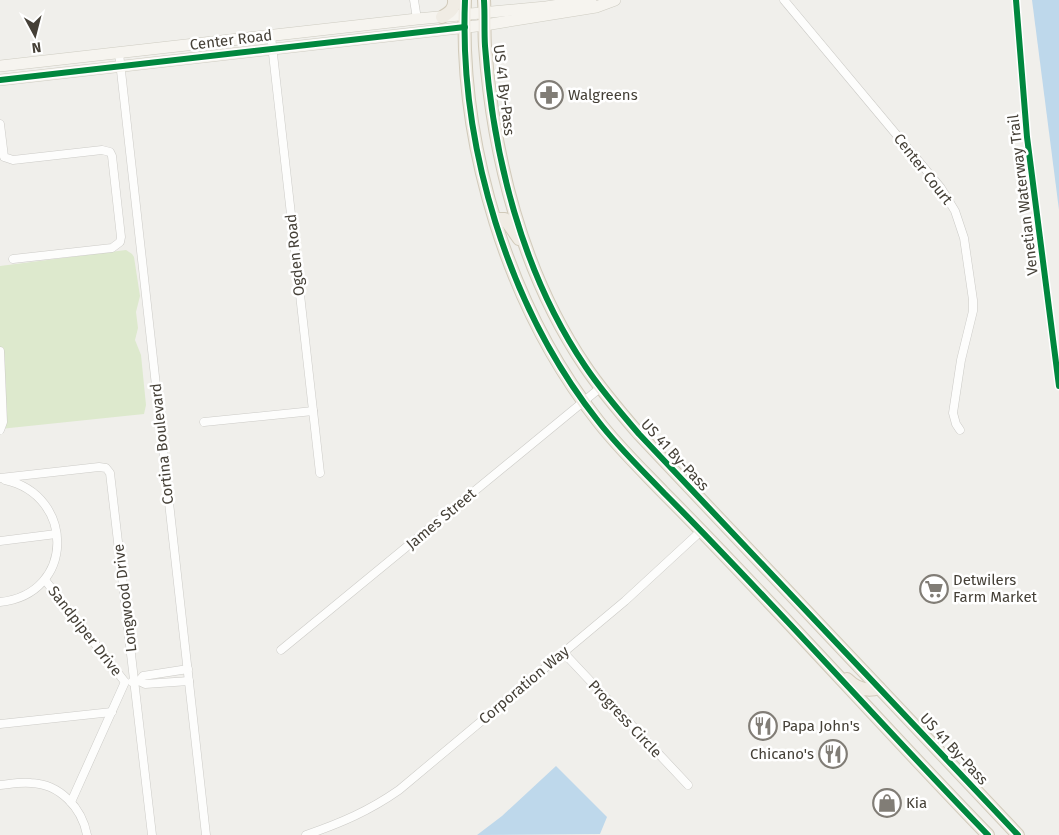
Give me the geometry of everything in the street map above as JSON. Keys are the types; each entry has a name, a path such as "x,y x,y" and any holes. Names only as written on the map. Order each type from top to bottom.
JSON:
{"main road":[{"path":"442,16 450,12 454,7 454,0"},
{"path":"465,0 468,86 474,130 486,184 518,285 532,317 560,367 583,401 622,449 767,599 988,835"},
{"name":"US 41 By-Pass","path":"485,12 487,62 499,148 508,189 536,273 557,318 584,364 600,388 639,434 732,535 1018,835"},
{"path":"496,219 505,219 528,251"},
{"path":"701,531 732,535"},
{"path":"767,599 788,616 851,682 864,689 879,688"},
{"path":"863,703 879,688"},
{"path":"863,703 875,700 884,704 962,784 980,795"}],"street":[{"path":"414,0 417,19"},
{"name":"Center Road","path":"0,80 272,48 465,21 485,12 546,7 592,0"},
{"name":"Center Road","path":"485,12 596,7 615,0"},
{"name":"Center Court","path":"784,0 941,188 958,218 967,254 973,300 973,311 961,360 953,413 960,430"},
{"name":"Center Road","path":"0,66 442,16 465,21"},
{"name":"Ogden Road","path":"271,36 320,473"},
{"name":"Cortina Boulevard","path":"119,53 206,835"},
{"path":"0,124 4,156 8,159 102,150 110,152 114,165 121,237 120,242 112,248 13,259"},
{"path":"0,351 3,422 0,430"},
{"name":"James Street","path":"281,650 600,388"},
{"path":"204,422 313,411"},
{"name":"Longwood Drive","path":"0,478 99,467 108,470 137,681 152,835"},
{"path":"0,478 21,485 42,500 51,515 56,534 56,556 45,580 22,598 0,602"},
{"name":"Corporation Way","path":"306,835 357,816 399,790 625,601 701,531"},
{"path":"0,541 56,534"},
{"name":"Sandpiper Drive","path":"45,580 125,682"},
{"name":"Progress Circle","path":"563,652 688,785"},
{"path":"137,681 143,676 188,669"},
{"path":"71,802 125,682 137,681 144,684 189,681"},
{"path":"0,724 112,712"},
{"path":"0,785 23,783 43,785 58,791 71,802 82,818 86,835"}],"green space":[{"path":"126,250 134,257 140,296 136,312 138,328 135,340 141,355 146,405 144,414 0,429 0,266"}],"water":[{"path":"1032,0 1059,0 1059,210"},
{"path":"556,766 607,817 600,834 477,835 502,816"}],"cycle path":[{"path":"465,0 465,55 471,111 481,167 496,222 515,276 538,328 566,376 598,421 622,449 988,835"},
{"path":"484,0 485,46 489,88 495,129 514,212 544,292 563,330 585,366 639,434 1018,835"},
{"name":"Venetian Waterway Trail","path":"1016,0 1027,137 1059,386"},
{"path":"0,80 465,27"}],"place":[{"name":"Walgreens","path":"549,95"},
{"name":"Detwilers Farm Market","path":"934,589"},
{"name":"Papa John's","path":"763,726"},
{"name":"Chicano's","path":"833,754"},
{"name":"Kia","path":"887,803"}]}
